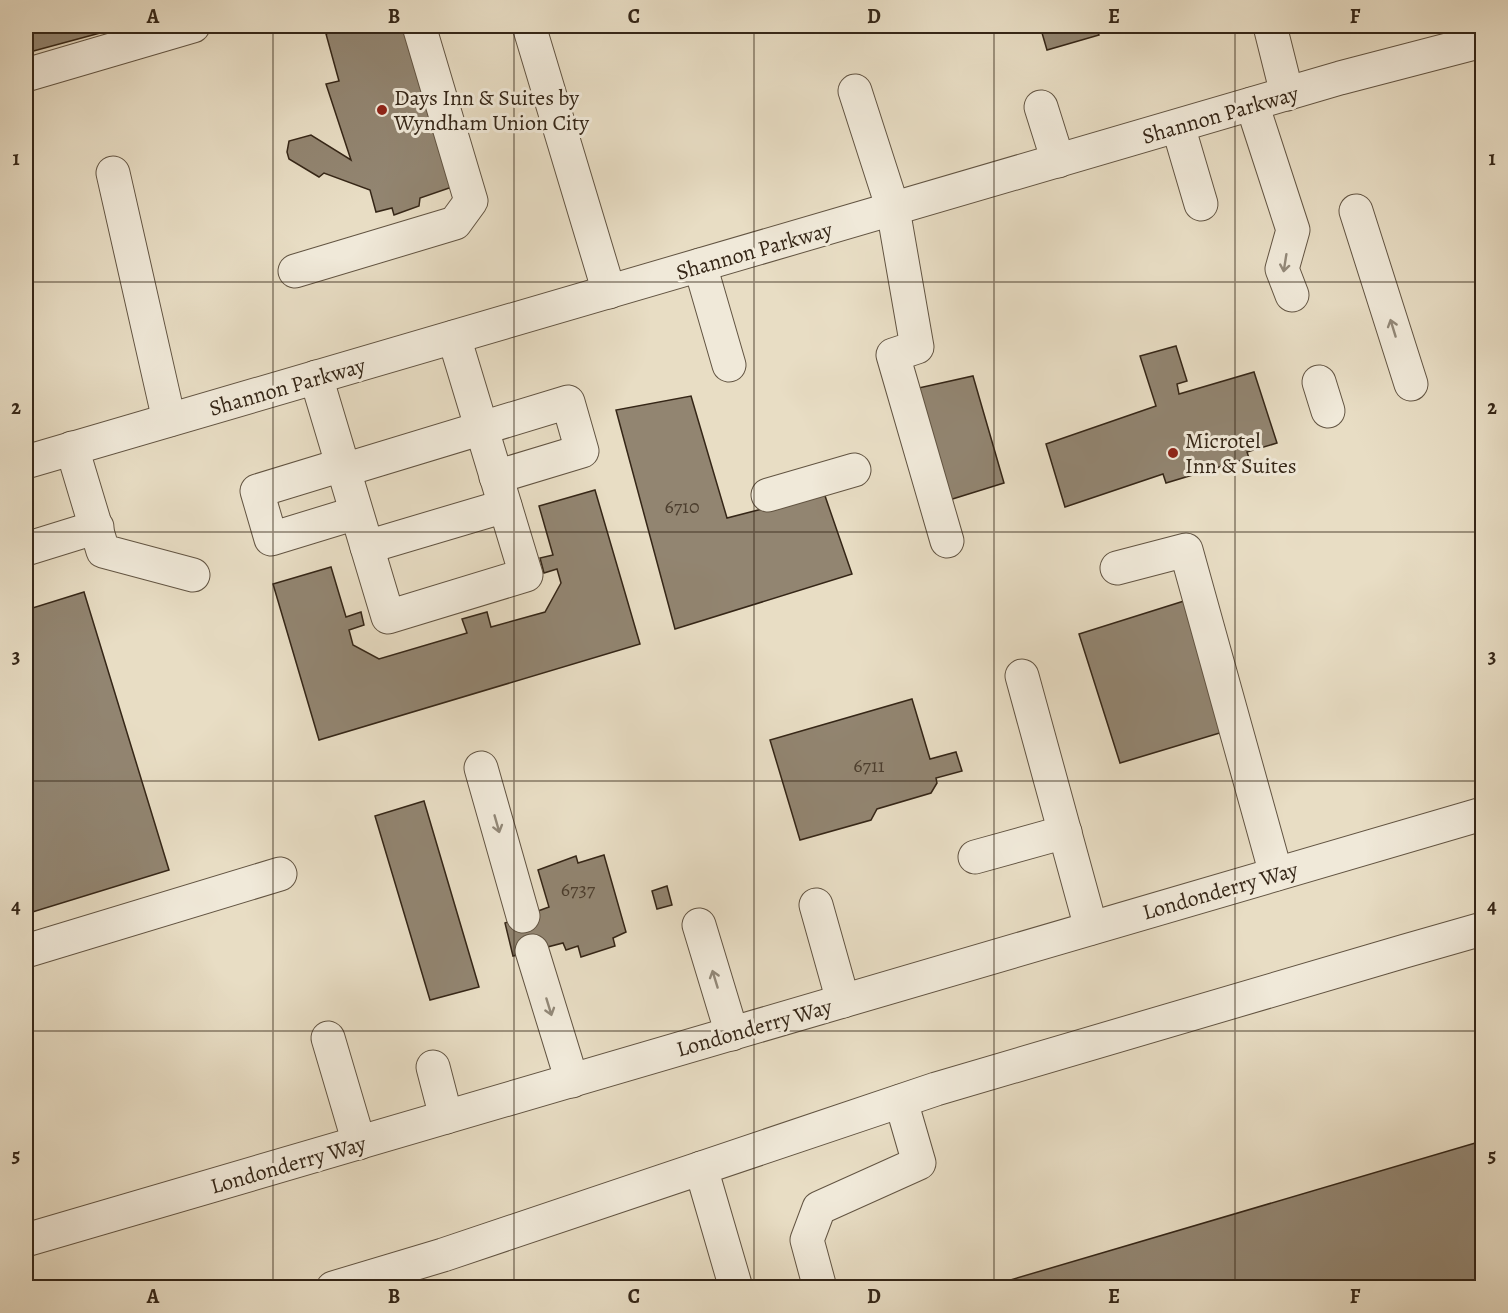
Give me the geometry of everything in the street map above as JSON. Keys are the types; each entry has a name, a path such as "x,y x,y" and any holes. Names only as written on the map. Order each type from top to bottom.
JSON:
{"street":[{"path":"26,75 194,26"},
{"path":"295,271 455,223 471,201 418,26"},
{"path":"529,26 609,292"},
{"path":"1270,26 1287,94"},
{"name":"Shannon Parkway","path":"26,462 1340,78 1482,41"},
{"path":"855,91 893,209 917,347 894,355 947,541"},
{"path":"1252,104 1293,230 1282,269 1292,295"},
{"path":"1041,107 1058,161"},
{"path":"1178,126 1201,204"},
{"path":"113,173 170,420"},
{"path":"1356,211 1411,384"},
{"path":"700,265 729,365"},
{"path":"316,377 388,617 526,575 454,337"},
{"path":"357,513 271,539 257,490 568,402 582,451 501,491 367,547"},
{"path":"72,448 103,550 193,575"},
{"path":"768,495 854,470"},
{"path":"26,549 97,527"},
{"path":"1117,568 1186,550 1276,874"},
{"path":"1023,676 1091,928"},
{"path":"481,768 523,916"},
{"name":"Londonderry Way","path":"26,1240 1482,814"},
{"path":"975,857 1065,832"},
{"path":"26,951 280,874"},
{"path":"816,905 843,1001"},
{"path":"699,925 732,1034"},
{"path":"333,1287 443,1255 947,1086 1482,929"},
{"path":"532,951 572,1081"},
{"path":"328,1038 359,1143"},
{"path":"433,1067 446,1117"},
{"path":"820,1287 807,1240 819,1208 919,1163 901,1101"},
{"path":"701,1168 736,1287"}],"building":[{"path":"26,26 126,26 26,53"},
{"name":"Days Inn & Suites by Wyndham Union City","path":"330,26 404,26 452,187 420,198 419,206 394,215 392,208 376,212 370,190 324,173 319,177 289,159 287,152 289,141 311,135 351,160 326,84 339,81 326,34 331,32"},
{"path":"885,26 912,26 887,33"},
{"path":"1040,26 1096,26 1099,35 1047,50"},
{"path":"1176,346 1187,381 1177,384 1179,394 1254,372 1277,443 1247,452 1249,458 1166,483 1163,474 1065,507 1046,444 1156,406 1140,356"},
{"path":"973,376 1004,483 946,501 914,389"},
{"path":"691,396 727,518 824,493 852,574 675,629 616,410"},
{"path":"595,490 640,644 319,740 273,584 331,567 346,617 361,612 364,625 349,630 353,645 379,659 467,633 462,619 487,612 491,627 545,612 561,583 557,569 544,573 540,558 553,555 539,506"},
{"path":"84,592 169,870 26,914 26,610"},
{"path":"1184,601 1223,732 1120,763 1079,634"},
{"path":"912,699 930,759 956,752 962,771 936,778 937,783 931,793 877,809 871,820 800,840 770,740"},
{"path":"424,801 479,987 430,1000 375,816"},
{"path":"604,855 626,932 613,938 615,946 581,957 578,946 566,950 563,943 513,956 505,923 549,907 538,870 576,856 578,863"},
{"path":"667,886 672,905 657,909 652,891"},
{"path":"1482,1141 1482,1288 983,1288"}],"place":[{"name":"Days Inn & Suites by Wyndham Union City","path":"382,110"},
{"name":"Microtel Inn & Suites","path":"1173,453"}]}
